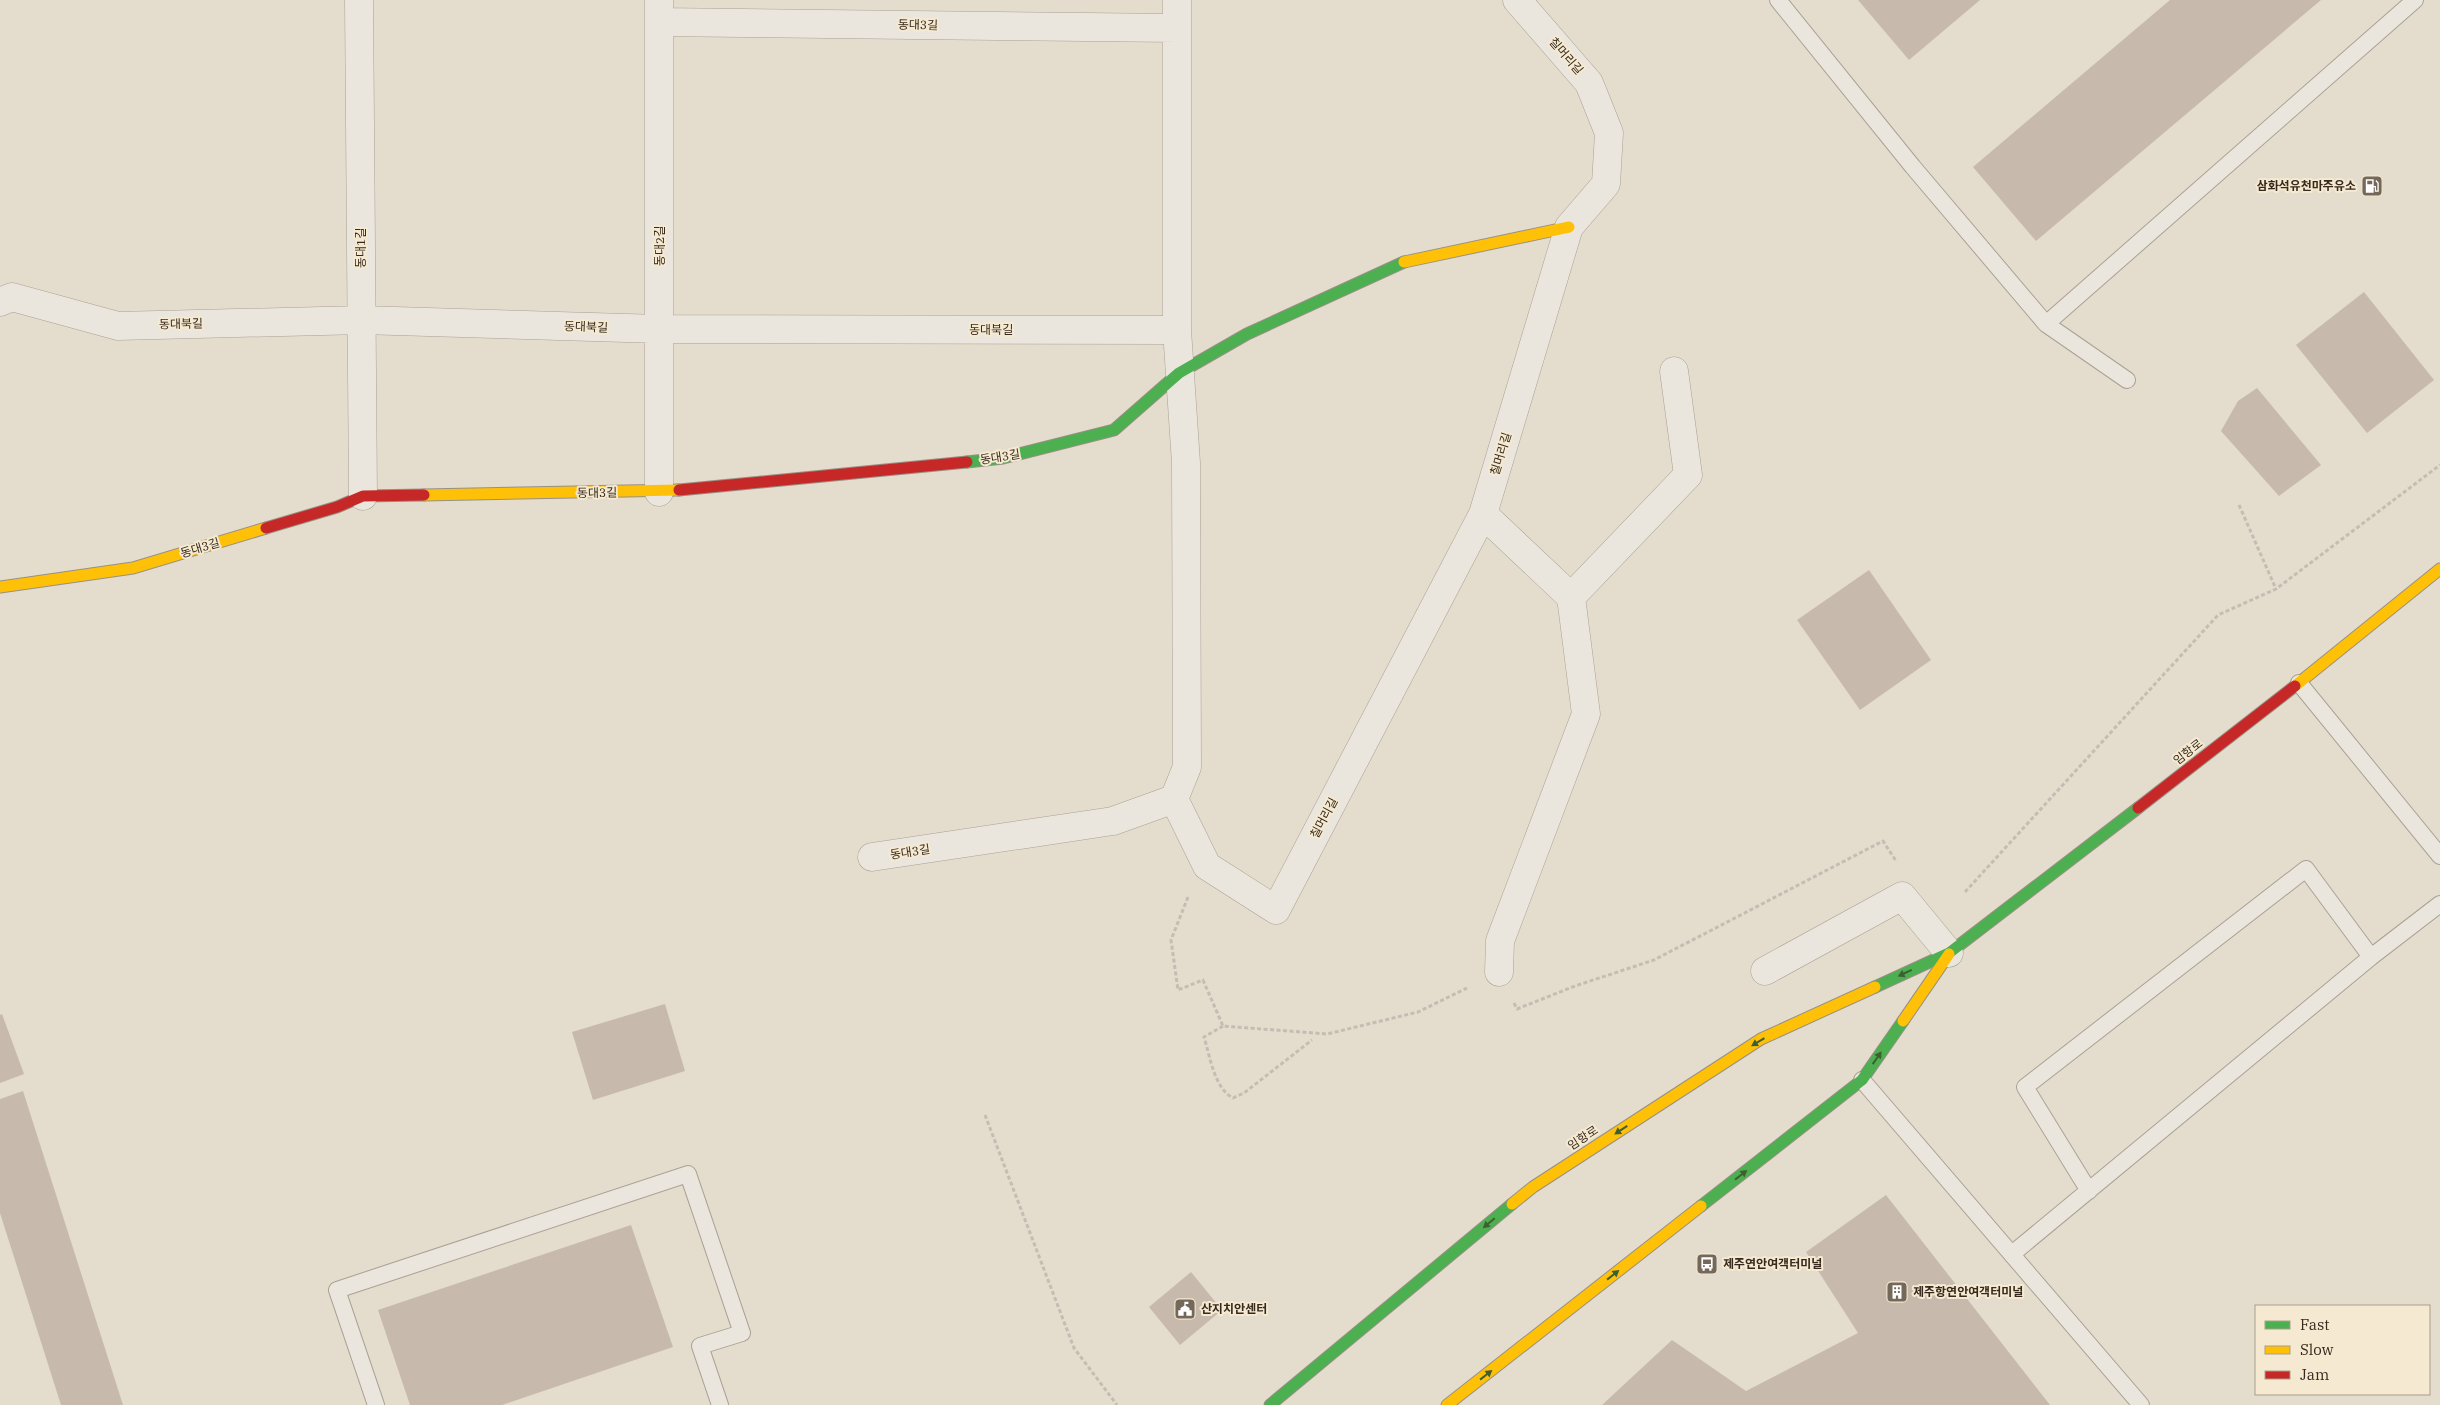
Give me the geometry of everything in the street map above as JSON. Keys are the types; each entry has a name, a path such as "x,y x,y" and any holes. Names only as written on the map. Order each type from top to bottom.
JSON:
{"main road":[{"name":"동대3길","path":"0,587 133,568 337,507 363,496 659,492 1003,458 1114,430 1179,373 1247,334 1404,262 1569,227"},
{"name":"임항로","path":"1270,1405 1533,1187 1761,1039 1949,953 2299,683 2440,569"},
{"name":"임항로","path":"1447,1405 1862,1080 1949,953"}],"street":[{"name":"동대1길","path":"359,0 363,496"},
{"path":"1174,799 1187,767 1186,462 1177,330 1177,0"},
{"name":"칠머리길","path":"1174,799 1207,866 1276,910 1483,514 1569,227 1606,184 1609,133 1589,83 1517,0"},
{"name":"동대3길","path":"659,11 1177,28"},
{"name":"동대2길","path":"659,11 659,492"},
{"name":"동대북길","path":"0,302 12,297 118,326 362,320 660,329 1177,330"},
{"path":"1571,597 1688,475 1674,371"},
{"path":"1483,514 1571,597 1586,714 1500,941 1499,972"},
{"name":"동대3길","path":"872,858 1114,821 1174,799"},
{"path":"1765,971 1902,896 1949,953"}],"lane":[{"path":"1778,0 1913,167 2046,324 2127,380"},
{"path":"2046,324 2416,0"},
{"path":"2299,683 2440,856"},
{"path":"2089,1191 2025,1087 2306,868 2371,957"},
{"path":"2012,1254 2371,957 2440,904"},
{"path":"1862,1080 2141,1405"},
{"path":"376,1405 337,1290 688,1174 742,1333 700,1346 720,1405"}],"path":[{"path":"1962,896 2218,615 2276,589 2440,465"},
{"path":"2239,505 2276,589"},
{"path":"1312,1040 1244,1093 1233,1098 1229,1096 1216,1077 1204,1037 1223,1026 1327,1034 1418,1012 1499,972 1517,1009 1575,986 1654,960 1883,841 1898,864"},
{"path":"1187,899 1171,940 1178,990 1203,980 1223,1026"},
{"path":"985,1115 1074,1348 1117,1405"}],"building":[{"path":"1858,0 1980,0 1909,60"},
{"path":"2170,0 2321,0 2036,241 1973,167"},
{"path":"2364,292 2434,380 2367,433 2296,345"},
{"path":"2257,388 2321,465 2279,496 2221,431 2238,401"},
{"path":"1869,570 1931,660 1860,710 1797,620"},
{"path":"665,1004 685,1071 593,1100 572,1032"},
{"path":"2,1014 24,1074 0,1083 0,1015"},
{"path":"23,1091 123,1405 61,1405 0,1213 0,1099"},
{"name":"제주항연안여객터미널","path":"1886,1195 2050,1405 1602,1405 1672,1340 1746,1391 1858,1333 1806,1252"},
{"path":"631,1225 673,1347 502,1405 410,1405 378,1310"},
{"name":"산지치안센터","path":"1191,1272 1222,1310 1180,1345 1149,1307"}],"traffic: fast":[{"path":"967,462 1003,458 1114,430 1179,373 1247,334 1404,262"},
{"path":"1875,987 1949,953 2138,808"},
{"path":"1701,1206 1862,1080 1903,1021"},
{"path":"1270,1405 1512,1204"}],"traffic: slow":[{"path":"1404,262 1569,227"},
{"path":"424,495 679,490"},
{"path":"0,587 133,568 266,528"},
{"path":"2295,686 2440,569"},
{"path":"1903,1021 1949,954"},
{"path":"1512,1204 1533,1187 1761,1039 1875,987"},
{"path":"1447,1405 1701,1206"}],"traffic: jam":[{"path":"679,490 967,462"},
{"path":"266,528 337,507 363,496 424,495"},
{"path":"2138,808 2295,686"}],"place":[{"name":"삼화석유천마주유소","path":"2372,186"},
{"name":"제주연안여객터미널","path":"1707,1264"},
{"name":"제주항연안여객터미널","path":"1897,1292"},
{"name":"산지치안센터","path":"1185,1309"}]}
